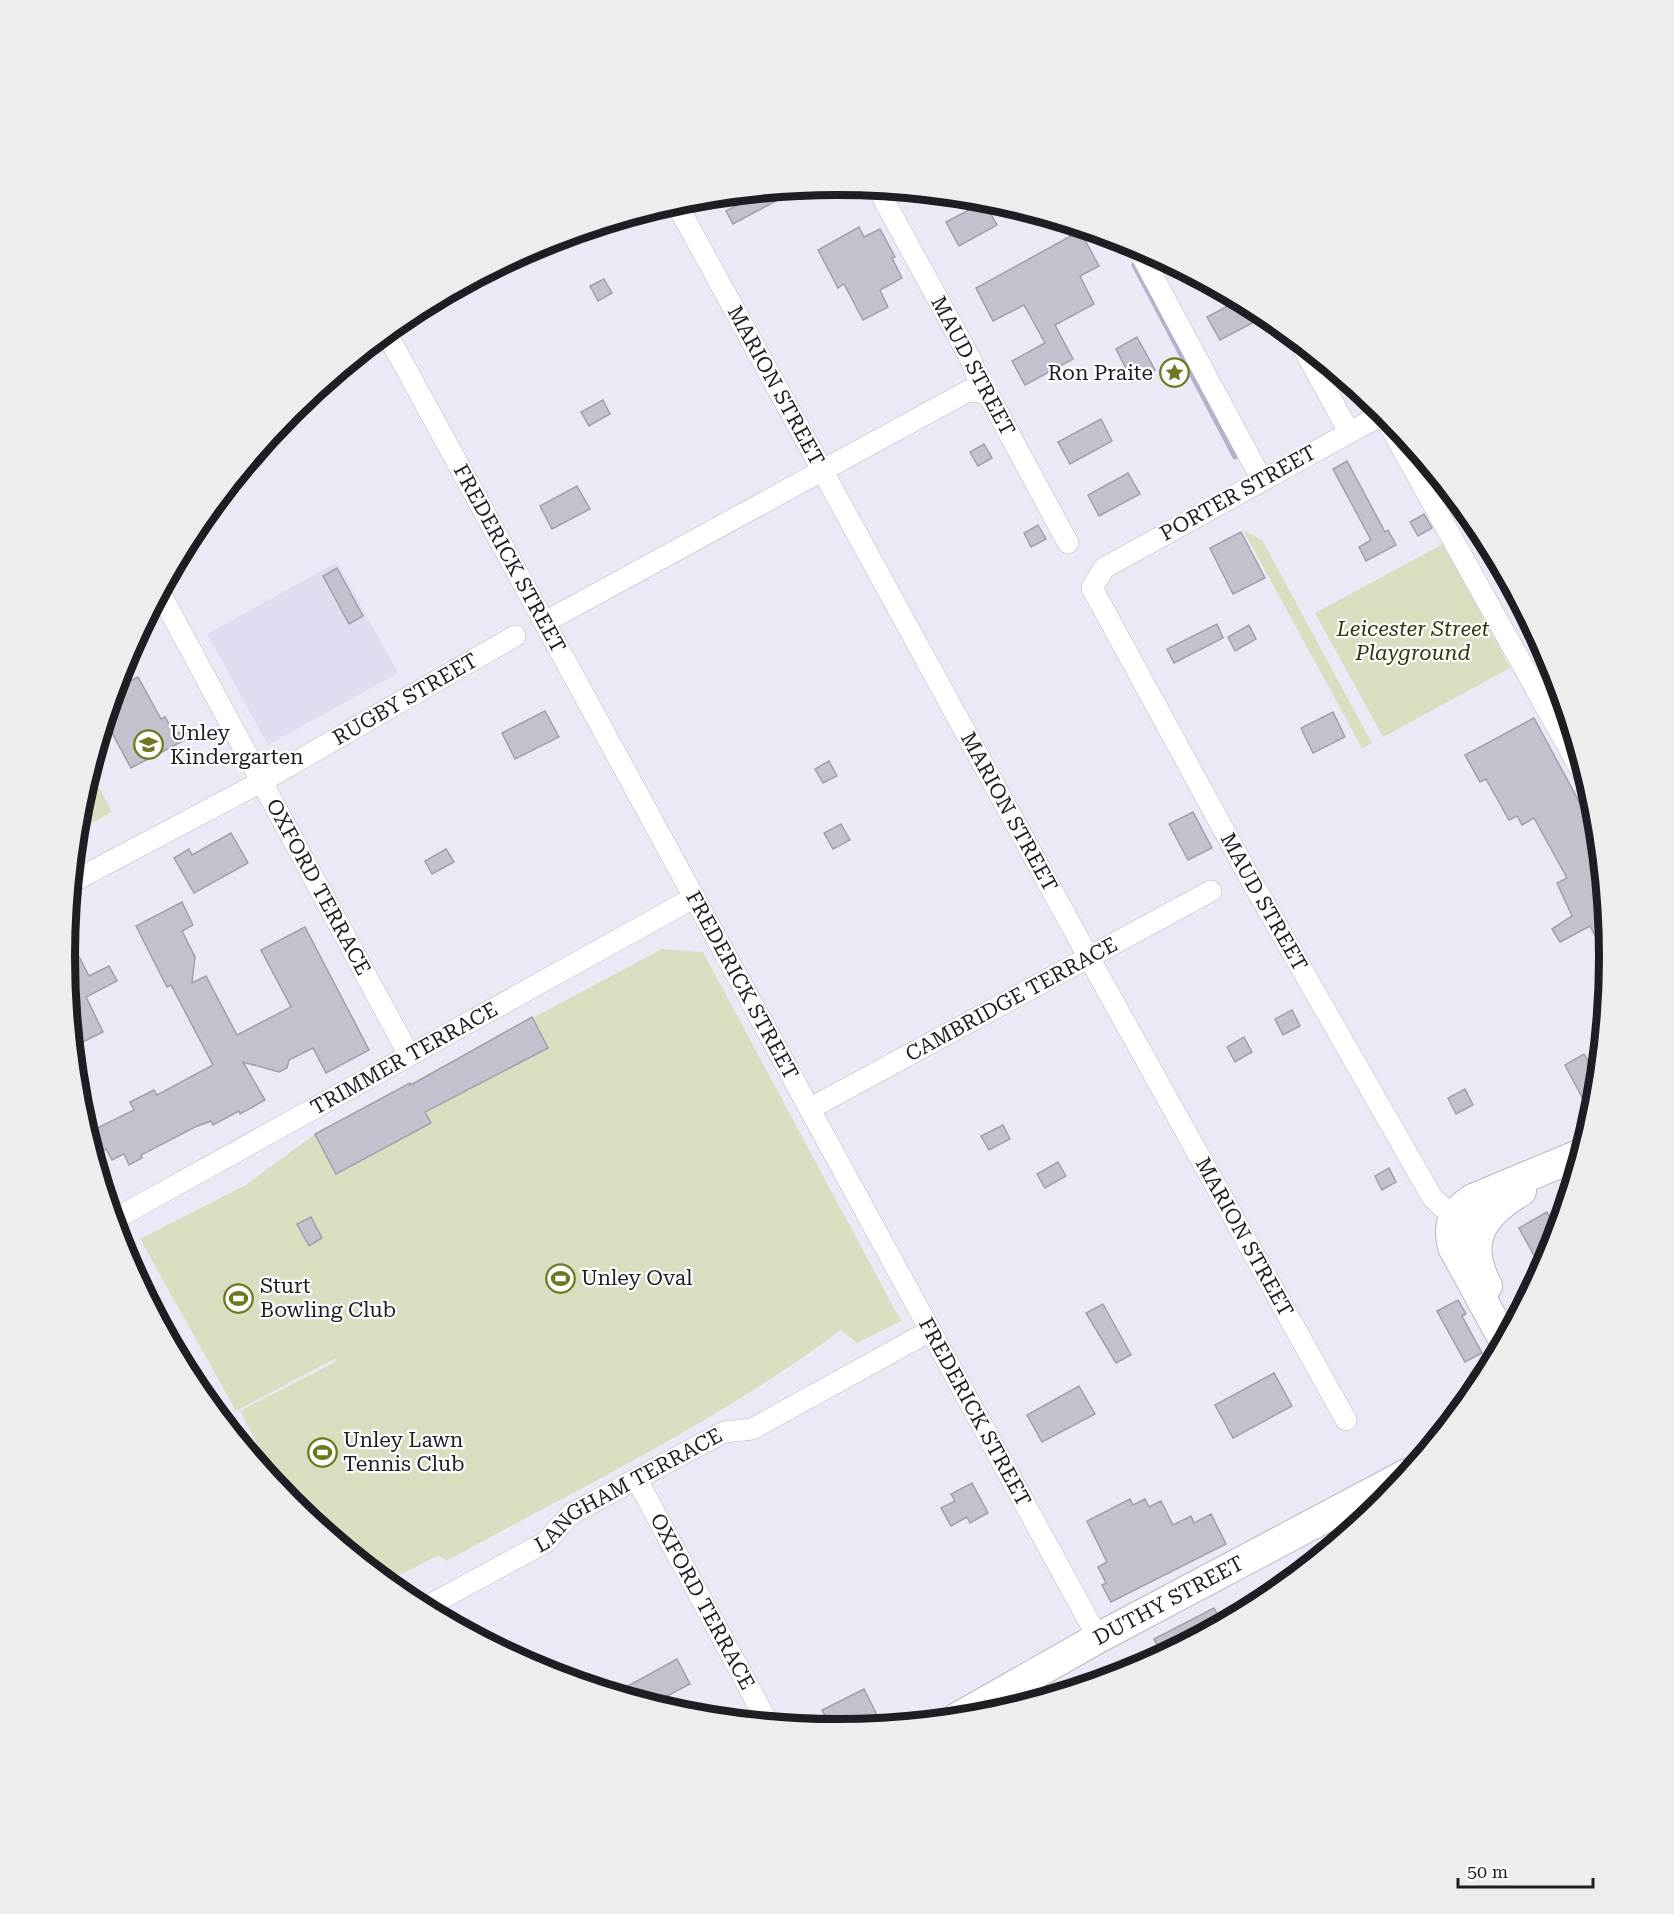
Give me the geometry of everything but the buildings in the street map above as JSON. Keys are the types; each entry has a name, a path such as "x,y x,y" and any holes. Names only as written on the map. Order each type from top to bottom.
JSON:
{"street":[{"name":"MAUD STREET","path":"882,197 972,362 982,392 990,398 1068,543"},
{"name":"MARION STREET","path":"681,212 1088,958 1346,1420"},
{"path":"1144,260 1262,480"},
{"name":"FREDERICK STREET","path":"390,340 1098,1638"},
{"path":"1309,359 1349,432"},
{"path":"545,622 968,391 982,392"},
{"name":"PORTER STREET","path":"1096,579 1104,567 1376,418"},
{"path":"1402,446 1570,751"},
{"name":"MAUD STREET","path":"1096,579 1092,588 1252,882 1432,1197 1477,1239"},
{"name":"OXFORD TERRACE","path":"164,601 409,1055"},
{"name":"RUGBY STREET","path":"80,878 261,782 515,636"},
{"name":"CAMBRIDGE TERRACE","path":"811,1108 1211,891"},
{"name":"TRIMMER TERRACE","path":"120,1216 695,897"},
{"path":"1500,1332 1453,1247 1450,1237 1452,1218 1459,1208 1473,1199 1572,1157"},
{"path":"1506,1320 1481,1274 1477,1257 1477,1239 1483,1222 1496,1207 1571,1159"},
{"name":"LANGHAM TERRACE","path":"433,1603 546,1542 571,1514 724,1432 752,1430 930,1331"},
{"name":"OXFORD TERRACE","path":"637,1480 763,1715"},
{"name":"DUTHY STREET","path":"980,1705 1098,1638 1379,1493"}],"shaded area":[{"path":"337,562 398,673 268,745 207,634"}],"green space":[{"path":"1243,530 1262,540 1372,743 1362,748"},
{"name":"Leicester Street Playground","path":"1443,544 1510,668 1383,737 1315,613"},
{"path":"96,782 112,812 87,825"},
{"path":"662,949 703,952 901,1321 857,1343 841,1330 747,1394 648,1452 446,1561 439,1555 395,1577 373,1562 298,1496 267,1462 240,1411 335,1362 336,1358 236,1411 140,1239 246,1185 315,1134"}],"waterway":[{"path":"1134,265 1235,457"}],"place":[{"name":"Ron Praite","path":"1174,373"},
{"name":"Unley Kindergarten","path":"149,745"},
{"name":"Unley Oval","path":"560,1278"},
{"name":"Sturt Bowling Club","path":"239,1298"},
{"name":"Unley Lawn Tennis Club","path":"322,1452"}]}
